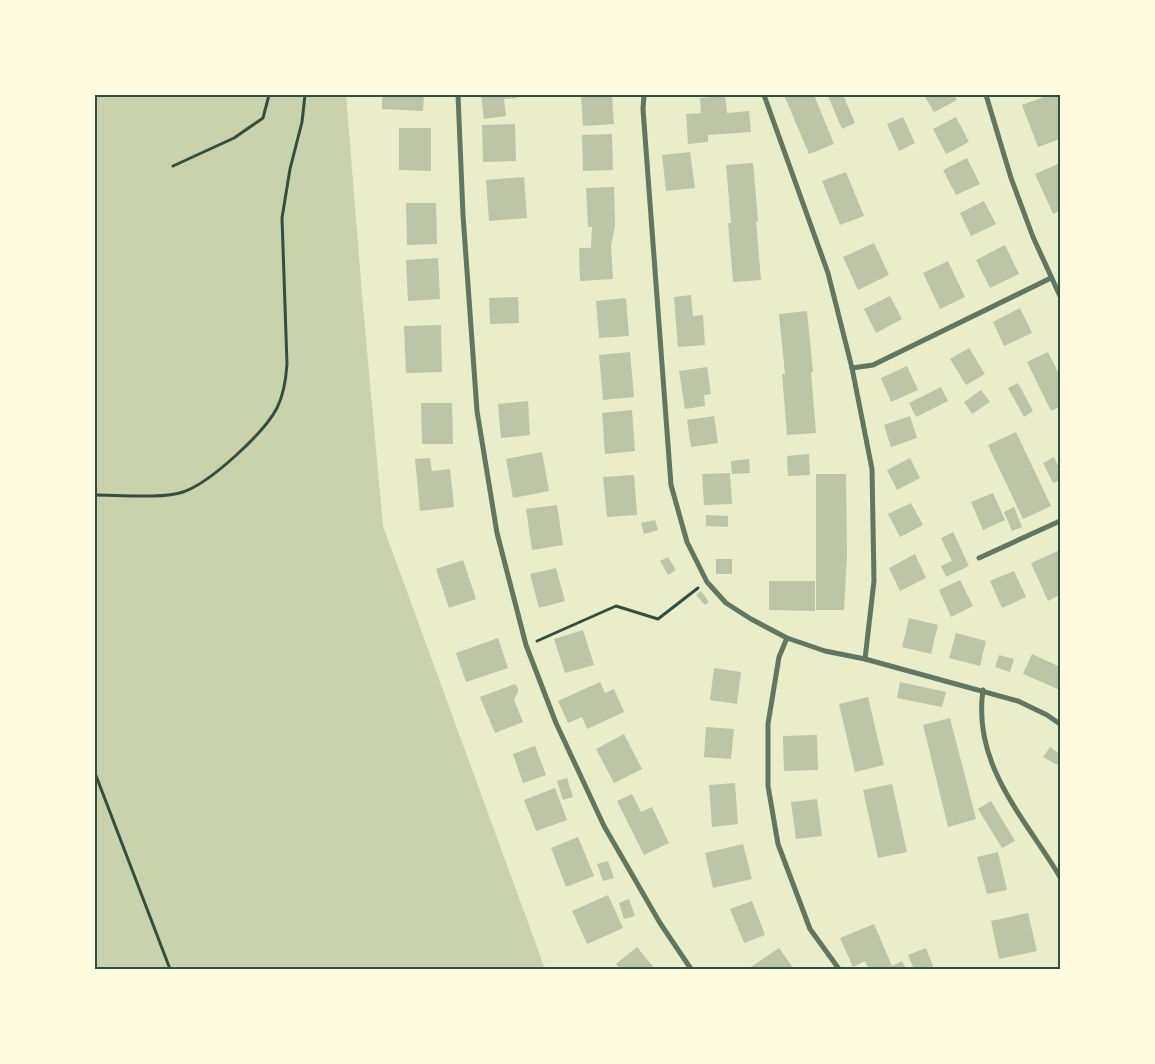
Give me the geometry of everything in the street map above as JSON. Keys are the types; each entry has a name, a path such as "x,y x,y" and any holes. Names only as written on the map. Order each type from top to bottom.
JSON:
{"street":[{"path":"458,95 463,215 477,411 497,532 526,645 556,723 604,826 660,923 691,969"},
{"path":"644,95 642,109 671,484 687,542 707,582 726,603 787,638 825,650 983,690 1018,701 1047,715 1060,724"},
{"path":"764,95 828,272 852,368 872,469 874,581 864,659"},
{"path":"986,95 1011,178 1033,237 1060,296"},
{"path":"852,368 874,365 1051,278"},
{"path":"979,558 1060,522"},
{"path":"787,638 779,657 768,724 770,796 778,844 810,929 838,969"},
{"path":"983,690 980,706 982,731 992,764 1008,798 1048,856 1060,877"}],"path":[{"path":"173,166 234,138 262,118 268,95"},
{"path":"95,495 169,495 184,492 199,484 237,454 267,424 283,395 287,364 282,218 290,169 302,122 305,95"},
{"path":"546,637 616,606 658,619 696,590"},
{"path":"95,773 170,969"}],"green space":[{"path":"95,95 346,95 383,526 545,969 95,969"}],"building":[{"path":"382,95 424,95 423,111 382,109"},
{"path":"481,95 517,95 517,98 504,99 506,116 484,119"},
{"path":"581,95 612,95 614,124 583,126"},
{"path":"784,95 814,95 834,144 809,154"},
{"path":"843,95 855,123 842,129 828,96"},
{"path":"924,95 954,95 957,100 934,112"},
{"path":"1049,95 1060,95 1060,139 1038,147 1022,105"},
{"path":"725,96 727,113 749,111 751,132 708,135 708,142 688,144 686,114 701,113 700,98"},
{"path":"903,117 915,143 899,151 887,124"},
{"path":"956,117 969,142 946,154 933,129"},
{"path":"515,124 516,161 483,162 482,125"},
{"path":"399,128 431,128 431,171 399,170"},
{"path":"612,134 613,170 583,171 582,135"},
{"path":"690,152 695,188 666,191 662,155"},
{"path":"967,158 980,184 956,195 943,170"},
{"path":"753,163 761,280 733,282 728,223 731,223 726,165"},
{"path":"1060,163 1060,211 1053,214 1035,174"},
{"path":"846,172 864,216 840,225 822,181"},
{"path":"524,177 527,218 489,221 486,180"},
{"path":"614,187 615,226 611,246 613,279 580,281 579,248 591,248 592,227 588,227 586,188"},
{"path":"984,201 996,224 971,236 960,213"},
{"path":"406,203 436,203 437,244 407,245"},
{"path":"874,243 889,275 858,290 843,257"},
{"path":"1005,245 1019,274 990,288 976,260"},
{"path":"438,258 440,299 408,301 406,260"},
{"path":"948,261 965,297 940,309 923,273"},
{"path":"691,295 693,316 703,315 705,345 678,347 674,297"},
{"path":"890,296 902,319 876,333 864,309"},
{"path":"518,297 519,323 490,324 489,298"},
{"path":"626,298 629,336 599,338 596,301"},
{"path":"1020,308 1032,333 1004,346 993,322"},
{"path":"807,311 816,433 787,435 782,374 785,374 779,314"},
{"path":"441,325 442,372 406,373 404,326"},
{"path":"969,348 985,374 966,385 950,359"},
{"path":"630,352 634,397 603,400 599,355"},
{"path":"1048,352 1060,376 1060,407 1051,411 1027,362"},
{"path":"907,366 918,390 891,402 881,378"},
{"path":"707,367 711,394 704,395 705,406 685,409 679,371"},
{"path":"1018,383 1033,411 1024,417 1008,388"},
{"path":"941,387 948,401 916,417 909,403"},
{"path":"981,390 990,402 972,414 964,402"},
{"path":"528,401 530,435 501,438 498,404"},
{"path":"421,403 452,403 453,444 422,444"},
{"path":"632,410 635,451 605,454 602,413"},
{"path":"714,416 718,443 691,447 687,420"},
{"path":"910,416 917,438 891,447 884,425"},
{"path":"1016,432 1051,506 1023,519 988,445"},
{"path":"542,452 549,491 513,498 506,459"},
{"path":"809,454 810,475 788,476 787,456"},
{"path":"1054,457 1060,470 1060,480 1053,483 1043,463"},
{"path":"430,458 432,471 450,469 454,507 420,511 415,459"},
{"path":"910,458 920,478 897,490 887,470"},
{"path":"749,459 750,473 732,474 731,461"},
{"path":"730,473 732,504 704,505 702,474"},
{"path":"816,474 846,474 847,556 844,610 816,610"},
{"path":"634,475 637,515 607,517 603,477"},
{"path":"993,493 1005,520 983,530 971,502"},
{"path":"911,503 923,525 900,537 888,514"},
{"path":"557,505 563,545 532,550 526,509"},
{"path":"1014,507 1022,527 1012,531 1004,512"},
{"path":"706,515 728,516 728,527 706,526"},
{"path":"655,520 658,530 644,534 641,523"},
{"path":"953,532 969,566 946,577 941,566 952,561 941,538"},
{"path":"1058,551 1060,557 1060,595 1048,601 1031,563"},
{"path":"915,554 926,578 900,591 889,568"},
{"path":"668,557 676,570 668,575 660,561"},
{"path":"716,559 732,559 732,574 716,574"},
{"path":"463,560 476,599 449,608 436,569"},
{"path":"556,568 565,601 539,608 530,574"},
{"path":"1014,571 1026,597 1002,608 990,581"},
{"path":"960,580 973,606 951,617 939,590"},
{"path":"769,581 815,581 815,611 769,610"},
{"path":"701,591 709,602 705,605 696,595"},
{"path":"909,618 938,625 931,654 902,647"},
{"path":"583,630 594,665 565,673 554,639"},
{"path":"956,633 986,641 980,666 949,658"},
{"path":"498,638 508,668 466,682 456,653"},
{"path":"1032,654 1060,667 1060,690 1023,674"},
{"path":"999,655 1014,659 1010,672 995,667"},
{"path":"714,668 741,672 737,704 710,700"},
{"path":"600,682 605,693 614,689 624,712 587,729 582,717 568,723 558,701"},
{"path":"900,682 946,692 942,707 897,698"},
{"path":"515,684 518,692 514,700 523,722 495,733 480,697"},
{"path":"868,697 884,765 855,772 839,704"},
{"path":"950,718 976,819 948,827 923,725"},
{"path":"706,727 734,729 731,759 704,757"},
{"path":"624,734 642,769 614,783 596,749"},
{"path":"817,735 818,770 784,771 783,736"},
{"path":"535,746 546,775 523,783 513,754"},
{"path":"1050,747 1060,754 1060,760 1057,765 1043,757"},
{"path":"567,778 573,797 563,800 557,781"},
{"path":"735,783 738,824 712,827 709,785"},
{"path":"892,784 907,852 878,858 863,790"},
{"path":"555,788 567,820 536,831 524,800"},
{"path":"632,794 641,812 652,807 669,843 644,855 617,801"},
{"path":"817,799 822,836 796,839 791,802"},
{"path":"991,801 1015,841 1002,848 978,809"},
{"path":"578,837 594,876 566,887 551,848"},
{"path":"743,844 752,879 713,888 705,853"},
{"path":"998,852 1007,890 987,894 977,857"},
{"path":"608,861 614,878 603,881 597,864"},
{"path":"608,895 623,928 587,944 572,911"},
{"path":"629,899 635,916 624,919 619,903"},
{"path":"752,901 765,935 744,943 730,909"},
{"path":"1028,913 1037,951 999,959 991,921"},
{"path":"874,924 892,966 902,961 906,969 869,969 865,961 853,967 840,938"},
{"path":"637,947 655,969 620,969 616,964"},
{"path":"779,948 794,969 753,969 751,967"},
{"path":"926,948 933,966 927,969 914,969 908,955"}]}
